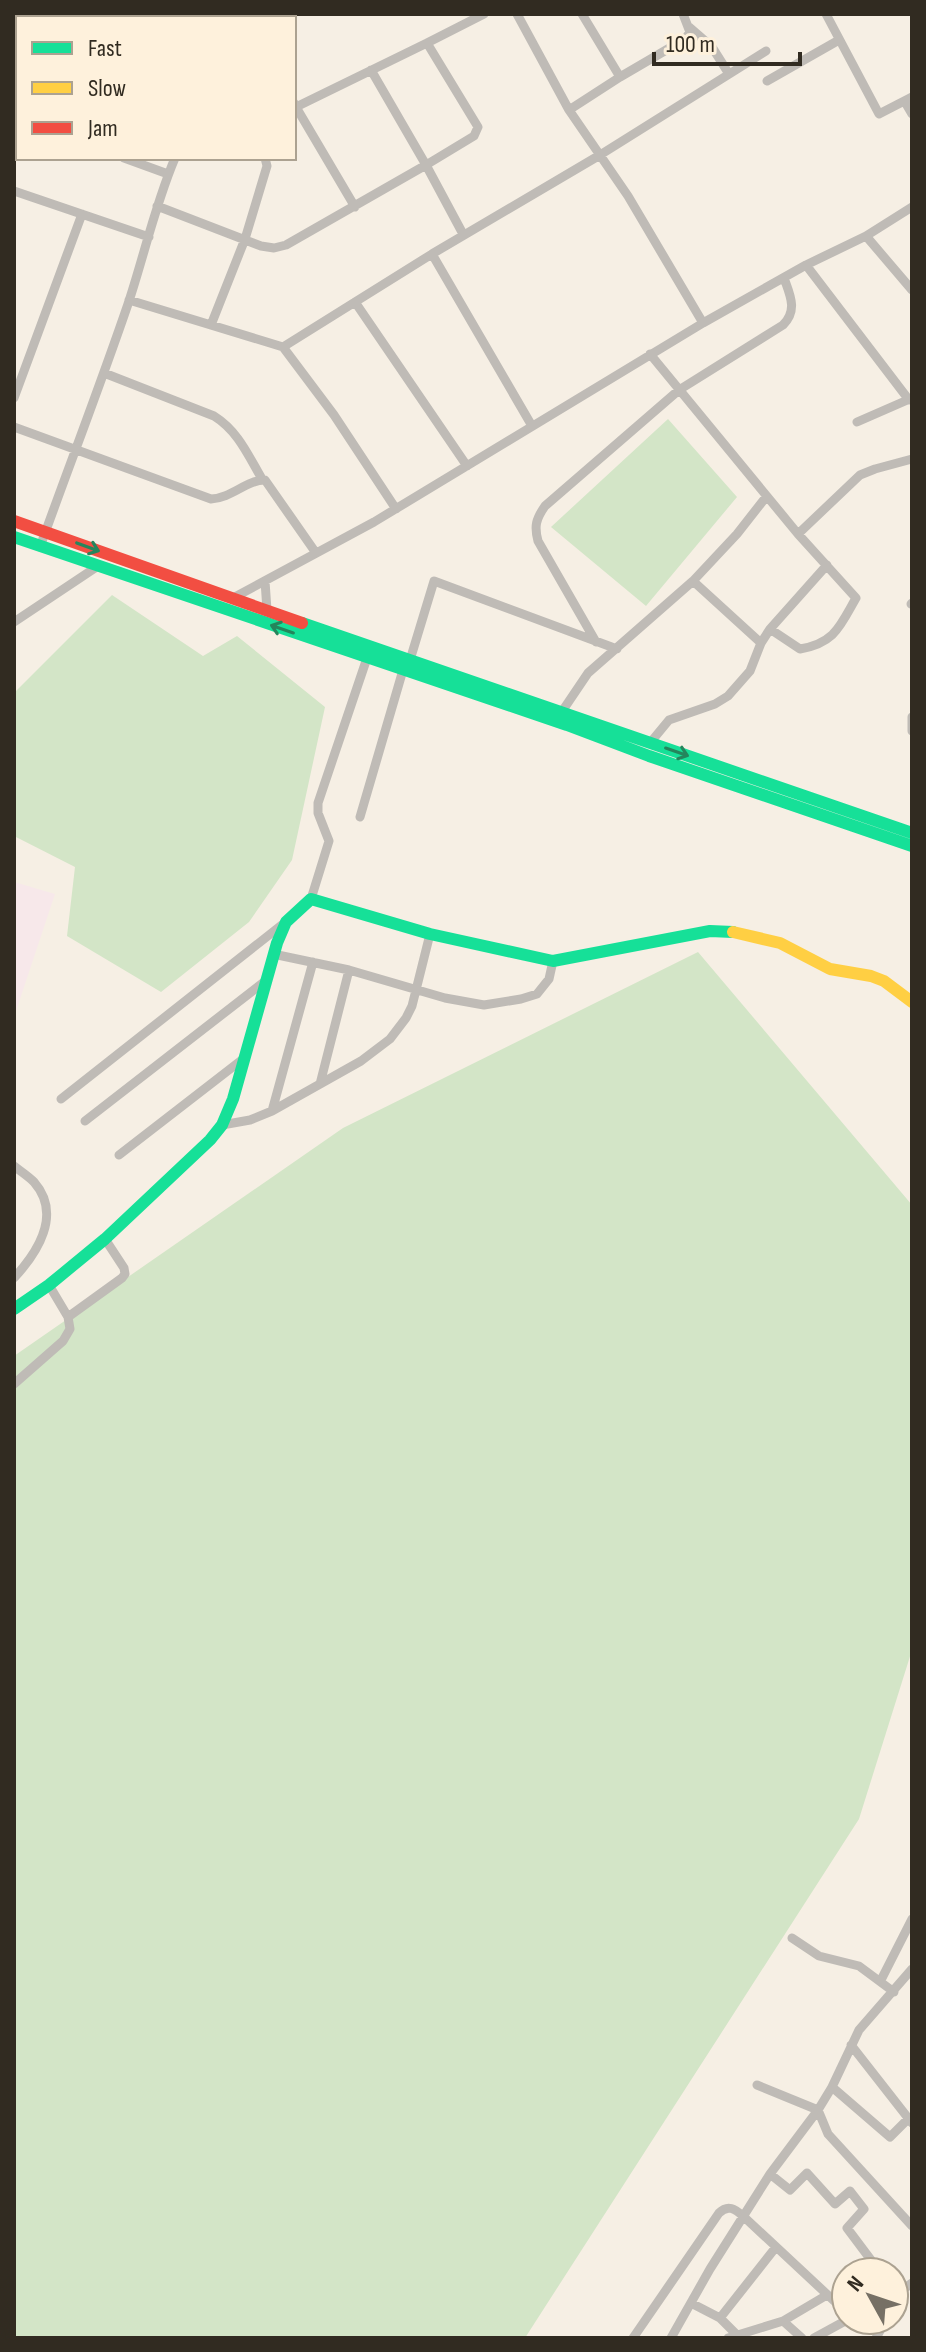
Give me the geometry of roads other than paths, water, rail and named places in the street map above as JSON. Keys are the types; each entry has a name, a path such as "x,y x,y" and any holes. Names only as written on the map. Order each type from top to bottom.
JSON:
{"main road":[{"path":"14,521 267,610 406,665 912,846"},
{"path":"14,537 367,658 406,665 561,713 912,833"},
{"path":"14,1309 105,1239 222,1125 233,1099 273,954 286,922 311,899 430,934 553,961 710,931 741,933 780,943 830,969 884,981 912,1002"}],"street":[{"path":"296,105 484,14"},
{"path":"517,14 569,110 628,196 703,323"},
{"path":"582,14 620,77"},
{"path":"569,110 685,39 690,32 683,14"},
{"path":"826,14 879,114 908,100 912,114"},
{"path":"689,27 712,47 729,74"},
{"path":"767,81 839,40"},
{"path":"157,206 274,248 286,245 426,165 474,136 478,127 427,43"},
{"path":"283,347 766,51"},
{"path":"371,70 463,234"},
{"path":"296,107 355,207"},
{"path":"130,160 168,174"},
{"path":"40,547 104,373 174,160"},
{"path":"211,325 245,239 267,166 266,160"},
{"path":"14,191 149,237"},
{"path":"233,598 396,509 650,354 806,265 866,236 912,207"},
{"path":"14,398 82,214"},
{"path":"866,236 912,290"},
{"path":"432,254 532,426"},
{"path":"806,265 910,399 857,422"},
{"path":"596,642 538,541 534,528 536,519 545,506 679,390 788,319 793,307 784,278"},
{"path":"129,300 283,347 334,415 396,509"},
{"path":"355,302 467,466"},
{"path":"650,354 766,497 856,598 840,626 827,641 816,646 800,649 770,629"},
{"path":"104,373 224,422 238,437 262,479 269,483 316,553"},
{"path":"14,427 211,499 229,496 262,479"},
{"path":"798,534 860,475 912,459"},
{"path":"561,713 588,673 693,581 766,497"},
{"path":"650,743 669,720 715,704 728,696 750,671 770,629 827,565"},
{"path":"14,622 98,566"},
{"path":"265,581 267,610"},
{"path":"360,817 434,581 617,649"},
{"path":"693,581 761,643"},
{"path":"311,899 329,841 318,813 318,803 367,658"},
{"path":"912,717 912,731"},
{"path":"61,1099 286,922"},
{"path":"222,1125 250,1120 272,1111 361,1061 390,1039 406,1018 418,989 430,934"},
{"path":"273,954 484,1005 537,994 546,986 553,961"},
{"path":"272,1111 313,962"},
{"path":"320,1084 349,970"},
{"path":"85,1121 264,982"},
{"path":"119,1155 243,1059"},
{"path":"14,1166 34,1182 44,1197 47,1209 46,1229 35,1252 14,1278"},
{"path":"68,1317 125,1274 105,1239"},
{"path":"14,1384 63,1341 70,1329 68,1317 49,1285"},
{"path":"881,1980 912,1919"},
{"path":"792,1938 819,1956 859,1966 894,1992"},
{"path":"671,2338 770,2174 818,2110 866,2019 912,1969"},
{"path":"832,2087 890,2137 910,2121 851,2045"},
{"path":"757,2085 818,2110 828,2134 912,2226"},
{"path":"770,2174 790,2190 807,2173 835,2204 850,2191 864,2209 847,2228 868,2256"},
{"path":"633,2338 719,2213 728,2208 734,2208 830,2298"},
{"path":"720,2318 776,2247"},
{"path":"691,2303 720,2318 732,2336 783,2321 827,2295"},
{"path":"783,2321 802,2338"}]}
